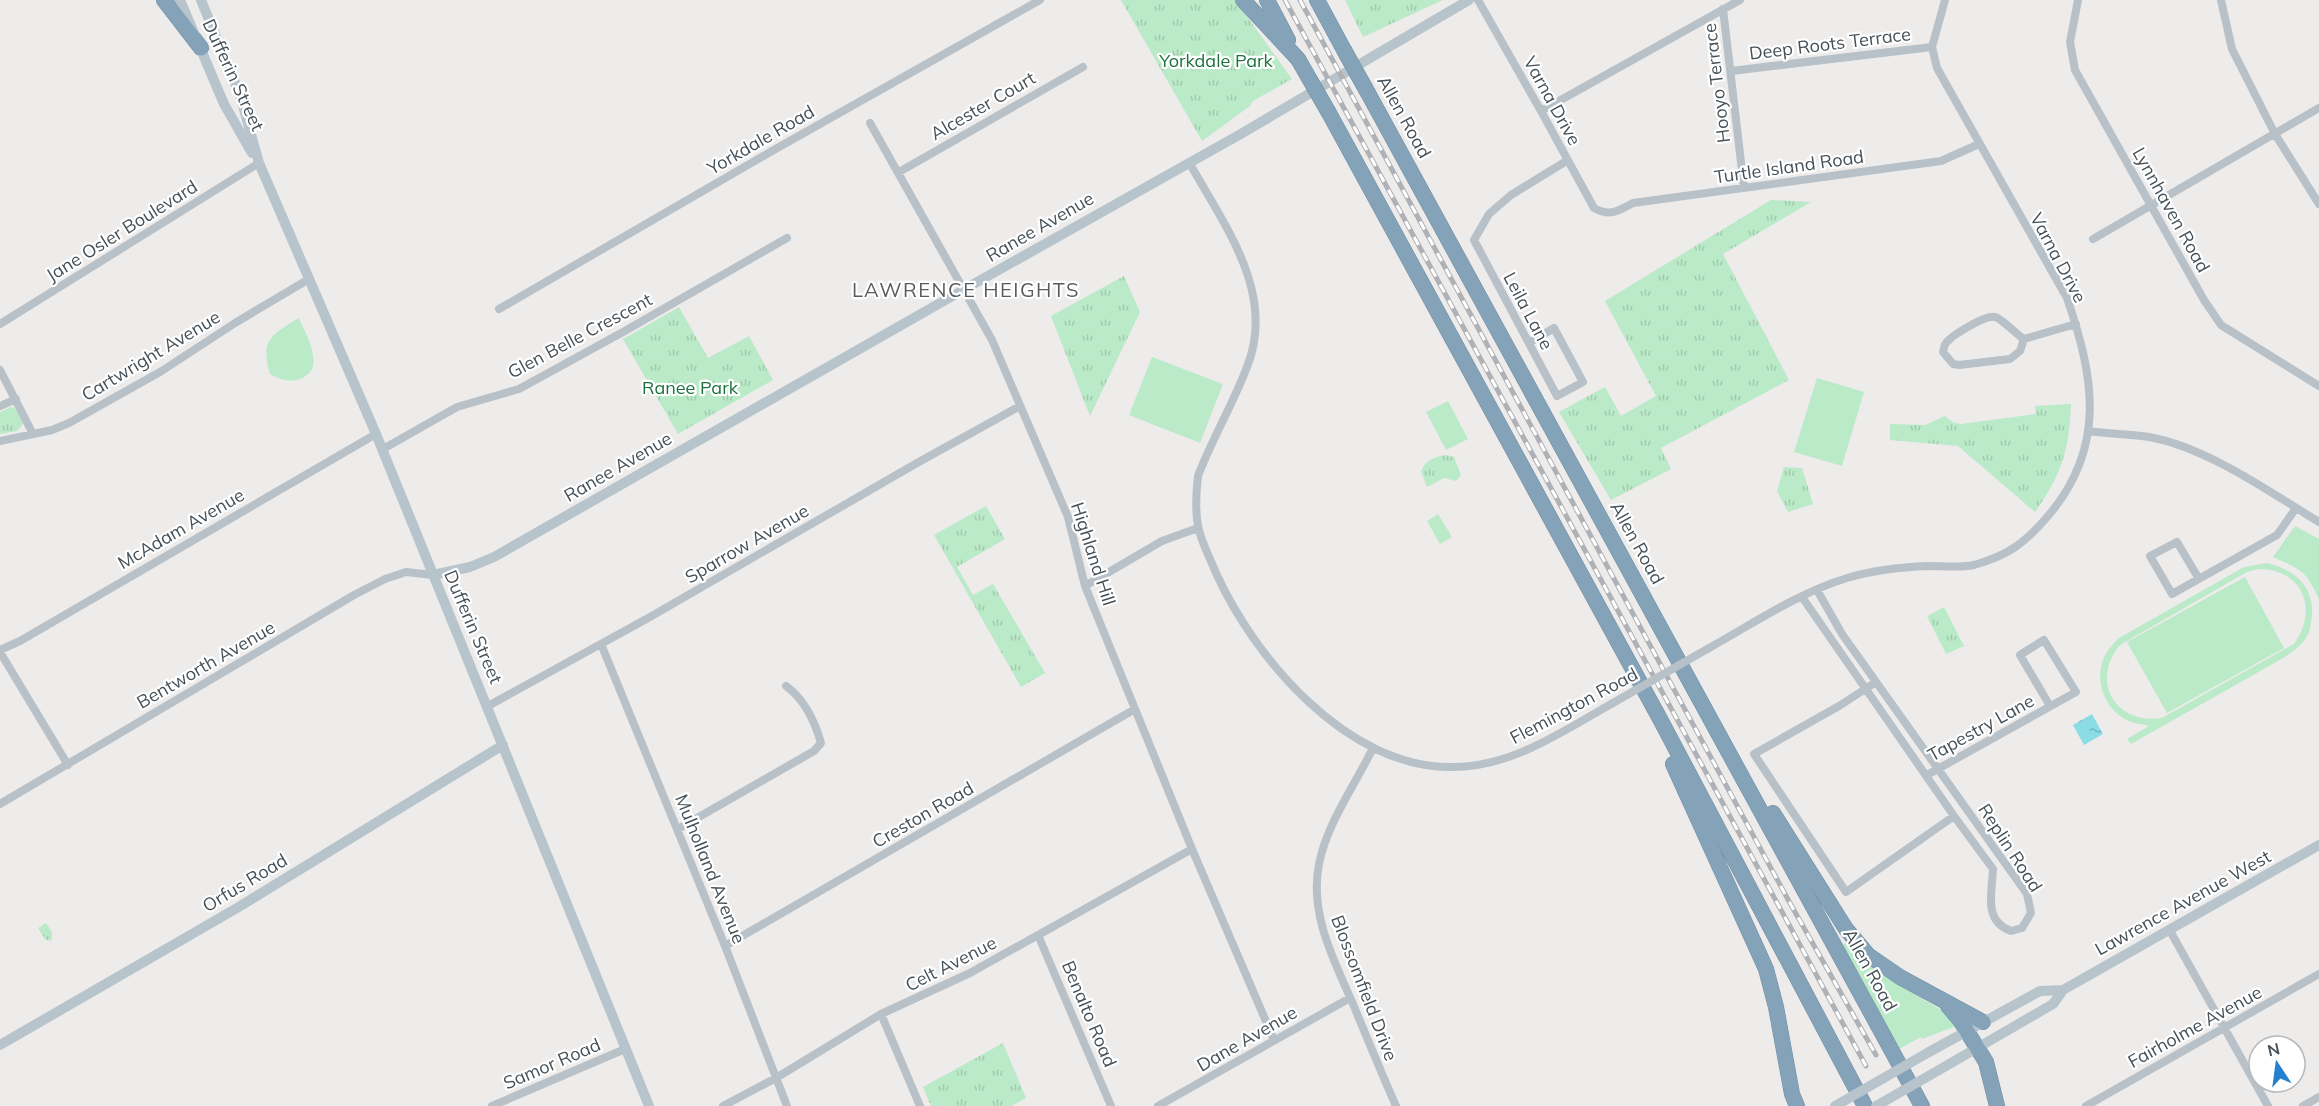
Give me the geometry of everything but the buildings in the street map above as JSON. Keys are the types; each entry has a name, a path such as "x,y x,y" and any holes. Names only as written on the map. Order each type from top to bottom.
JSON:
{"highway":[{"path":"164,0 201,48"},
{"path":"1243,0 1298,59"},
{"path":"1267,0 1660,719 1864,1106"},
{"name":"Allen Road","path":"1317,0 1922,1106"},
{"path":"1329,0 1344,50"},
{"path":"1699,697 1846,929 1868,955 1900,977 1983,1022"},
{"path":"1660,719 1658,732 1766,969 1776,1007 1792,1094 1797,1106"},
{"path":"1941,1000 1953,1011 1978,1049 1990,1073 1996,1106"}],"main road":[{"name":"Dufferin Street","path":"180,0 224,104 259,163 376,434 649,1106"},
{"name":"Dufferin Street","path":"201,0 240,95 259,163"},
{"name":"Ranee Avenue","path":"433,575 470,567 494,557 1239,135 1469,0"},
{"name":"Orfus Road","path":"0,1045 237,908 503,745"},
{"name":"Lawrence Avenue West","path":"1876,1106 2053,1004 2063,990 2319,845"},
{"name":"Lawrence Avenue West","path":"1835,1106 2040,991 2063,990"}],"street":[{"name":"Yorkdale Road","path":"499,309 1040,0"},
{"name":"Varna Drive","path":"1478,0 1594,208 1603,213"},
{"path":"1541,111 1740,0"},
{"path":"1932,47 1945,0"},
{"name":"Lynnhaven Road","path":"2078,0 2070,42 2075,70 2221,325 2319,386"},
{"path":"2221,0 2232,49 2275,134 2319,204"},
{"name":"Hooyo Terrace","path":"1723,9 1744,188"},
{"name":"Varna Drive","path":"1932,47 1937,68 2067,298 2089,378 2090,431"},
{"name":"Deep Roots Terrace","path":"1731,71 1932,47"},
{"name":"Alcester Court","path":"899,172 1083,67"},
{"path":"2093,238 2319,108"},
{"name":"Highland Hill","path":"870,123 992,340 1068,517 1085,586 1192,849 1274,1040"},
{"name":"Turtle Island Road","path":"1603,213 1617,212 1633,203 1941,161 1979,144"},
{"name":"Leila Lane","path":"1528,343 1554,328 1583,382 1557,396 1528,343 1474,240 1489,214 1511,195 1568,160"},
{"name":"Flemington Road","path":"1190,162 1244,260 1251,281 1256,324 1248,365 1198,476 1196,495 1198,528 1228,597 1245,627 1269,659 1307,701 1373,748 1401,759 1431,766 1460,767 1489,764 1530,748 1817,590 1845,579 1884,570 1971,566 1998,557 2028,539 2062,499 2080,467 2090,431"},
{"name":"Jane Osler Boulevard","path":"0,324 259,163"},
{"name":"Glen Belle Crescent","path":"382,449 457,407 519,389 787,238"},
{"name":"Cartwright Avenue","path":"0,441 52,430 69,423 160,372 235,323 309,279"},
{"path":"2024,339 2020,351 2010,358 1959,365 1953,364 1943,352 1945,344 1958,333 1987,317 1994,316 2002,320 2011,331 2024,339 2076,324"},
{"path":"0,370 33,434"},
{"path":"0,406 16,399"},
{"name":"Sparrow Avenue","path":"488,706 1020,406"},
{"path":"2090,431 2151,438 2208,457 2319,522"},
{"name":"McAdam Avenue","path":"0,651 376,434"},
{"path":"2199,579 2177,542 2150,556 2172,594 2199,579 2277,535 2296,508"},
{"path":"1085,586 1162,541 1198,528"},
{"name":"Bentworth Avenue","path":"0,804 375,584 406,572 433,575"},
{"name":"Replin Road","path":"1802,597 1993,869 1990,910 1995,922 2011,931 2022,928 2031,913 2027,894 1842,634 1817,590"},
{"name":"Tapestry Lane","path":"1927,776 2076,692 2044,640 2020,655 2050,706"},
{"name":"Mulholland Avenue","path":"601,644 678,829 787,1106"},
{"path":"0,651 68,765"},
{"path":"1876,682 1839,706 1754,754 1846,892 1954,816"},
{"path":"678,829 814,752 821,743 816,728 797,694 786,686"},
{"name":"Creston Road","path":"725,946 1135,709"},
{"name":"Blossomfield Drive","path":"1373,748 1329,833 1317,874 1317,903 1320,920 1350,998 1396,1106"},
{"name":"Celt Avenue","path":"723,1106 776,1078 881,1014 970,973 1192,849"},
{"path":"2169,929 2268,1106"},
{"name":"Benalto Road","path":"1038,935 1111,1106"},
{"name":"Fairholme Avenue","path":"2086,1106 2319,975"},
{"name":"Dane Avenue","path":"1158,1106 1350,998"},
{"path":"881,1014 920,1106"},
{"name":"Samor Road","path":"492,1106 625,1048"},
{"path":"2303,1106 2319,1097"}],"green space":[{"name":"Yorkdale Park","path":"1121,0 1235,0 1292,79 1253,101 1250,106 1202,141"},
{"path":"1345,0 1443,0 1363,37"},
{"path":"1771,200 1811,202 1723,254 1789,380 1661,448 1671,469 1611,500 1559,412 1605,387 1621,416 1656,396 1605,301"},
{"path":"1124,276 1140,312 1090,416 1051,316"},
{"name":"Ranee Park","path":"679,307 708,358 749,336 773,380 678,434 623,339"},
{"path":"299,318 312,351 313,367 302,378 290,381 270,374 267,363 267,346 275,334"},
{"path":"1152,357 1223,384 1200,443 1129,415"},
{"path":"1817,378 1864,392 1842,466 1794,452"},
{"path":"1448,401 1468,439 1446,450 1426,412"},
{"path":"2071,404 2066,448 2058,473 2035,512 1958,446 1890,440 1890,424 1925,425 1945,416 1954,423 1961,424 2036,414 2035,406"},
{"path":"11,407 17,409 23,424 17,431 0,434 0,412"},
{"path":"1445,455 1454,457 1461,475 1456,481 1444,478 1427,487 1421,471 1431,460"},
{"path":"1784,467 1802,468 1813,504 1788,512 1777,491"},
{"path":"986,506 1005,539 957,567 973,595 993,584 1045,673 1021,687 934,535"},
{"path":"1438,514 1452,537 1440,544 1427,521"},
{"path":"2295,526 2319,539 2319,599 2302,572 2273,557"},
{"path":"2267,563 2285,569 2300,580 2312,604 2311,624 2306,638 2285,657 2131,744 2127,739 2149,726 2133,723 2123,718 2109,705 2100,679 2103,660 2108,651 2119,638 2244,567","holes":["2258,569 2286,576 2302,593 2305,618 2294,644 2162,718 2131,715 2112,698 2107,673 2111,659 2120,645 2247,572"]},
{"path":"2245,577 2284,648 2167,713 2127,642"},
{"path":"1944,607 1964,646 1946,654 1927,616"},
{"path":"46,923 52,932 52,939 49,941 38,928"},
{"path":"1848,943 1878,972 1948,1014 1954,1027 1922,1039 1921,1037 1899,1049 1841,944"},
{"path":"1003,1043 1026,1098 1011,1106 931,1106 923,1087"}],"water":[{"path":"2092,714 2103,734 2084,745 2073,725"}],"railway":[{"path":"1285,0 1866,1066"},
{"path":"1300,0 1791,905 1876,1055"}],"district":[{"name":"LAWRENCE HEIGHTS","path":"966,290"}]}
